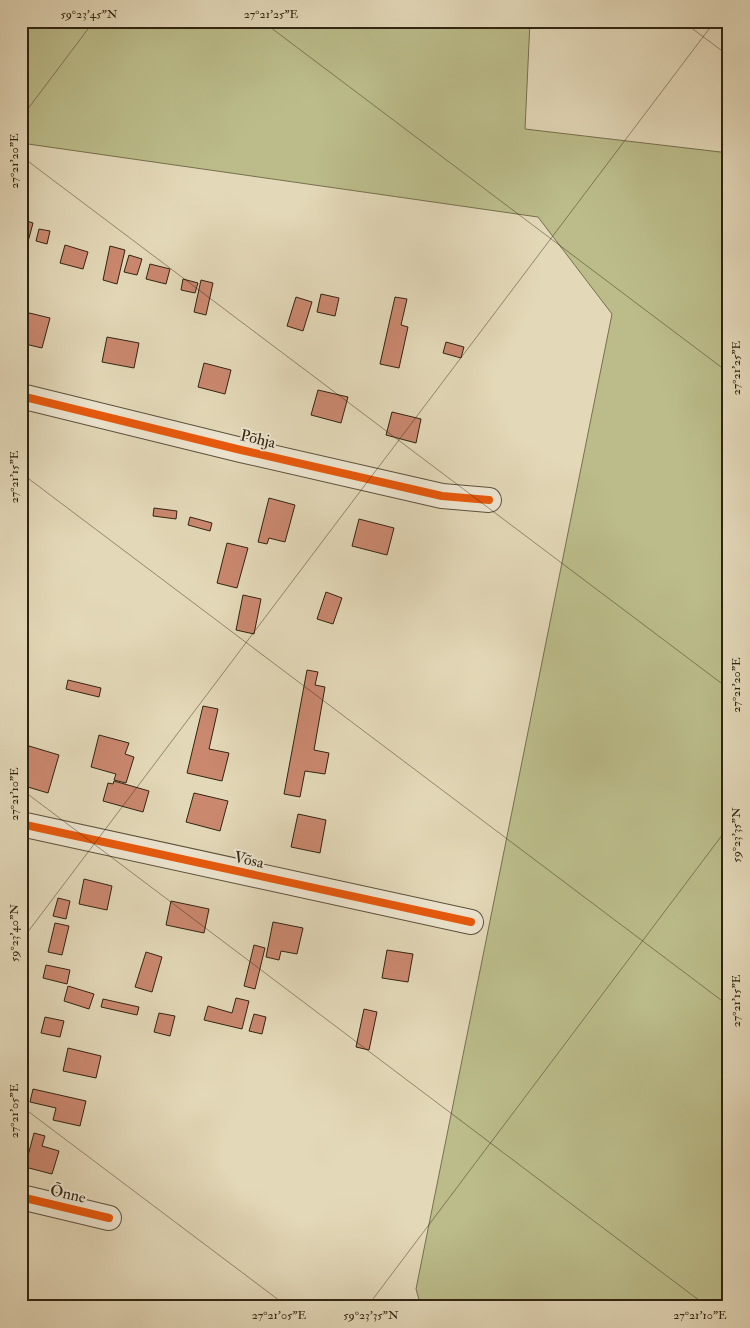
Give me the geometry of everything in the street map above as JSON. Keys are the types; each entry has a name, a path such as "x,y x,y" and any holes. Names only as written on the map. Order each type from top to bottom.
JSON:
{"street":[{"name":"Põhja","path":"21,396 442,496 489,500"},
{"name":"Võsa","path":"21,824 471,922"},
{"name":"Õnne","path":"21,1197 109,1218"}],"green space":[{"path":"21,21 530,21 525,129 729,153 729,1307 421,1307 416,1289 612,314 538,217 21,143"}],"building":[{"path":"21,219 33,223 21,268"},
{"path":"39,229 50,231 47,244 36,241"},
{"path":"65,245 88,252 83,269 60,263"},
{"path":"110,246 125,250 117,284 103,280"},
{"path":"129,255 142,259 137,275 124,272"},
{"path":"150,264 170,269 166,284 146,279"},
{"path":"183,279 198,283 195,293 181,290"},
{"path":"201,280 213,283 206,315 194,312"},
{"path":"321,294 339,298 335,316 317,312"},
{"path":"296,297 312,302 303,331 287,326"},
{"path":"395,297 407,299 401,325 408,327 399,368 380,364"},
{"path":"21,311 50,318 42,348 21,343"},
{"path":"107,337 139,343 134,368 102,362"},
{"path":"446,342 464,347 461,358 443,353"},
{"path":"204,363 231,370 225,394 198,387"},
{"path":"318,390 348,397 341,423 311,415"},
{"path":"392,412 421,419 416,443 386,435"},
{"path":"269,498 295,505 285,542 269,538 267,544 258,542"},
{"path":"154,508 177,511 176,519 153,516"},
{"path":"190,517 212,523 210,531 188,525"},
{"path":"359,519 394,528 387,555 352,546"},
{"path":"227,543 248,548 237,588 217,583"},
{"path":"326,592 342,598 333,624 317,619"},
{"path":"243,595 261,599 254,634 236,630"},
{"path":"307,670 318,672 315,685 325,687 314,750 329,753 325,774 305,771 300,797 284,794"},
{"path":"68,680 101,688 99,697 66,689"},
{"path":"203,706 218,709 209,749 229,753 222,781 187,773"},
{"path":"99,735 129,743 125,754 134,757 126,783 114,780 116,774 91,767"},
{"path":"29,746 59,755 48,793 21,785 21,773"},
{"path":"114,781 149,791 143,812 103,801 108,783 113,784"},
{"path":"194,793 228,801 220,831 186,822"},
{"path":"298,814 326,820 320,853 291,847"},
{"path":"84,879 112,886 107,910 79,904"},
{"path":"58,898 70,901 66,919 53,916"},
{"path":"171,901 209,909 204,933 166,925"},
{"path":"273,922 303,928 297,954 281,951 279,960 266,957"},
{"path":"55,923 69,926 62,955 48,952"},
{"path":"254,945 265,948 255,989 244,986"},
{"path":"387,950 413,954 408,982 382,978"},
{"path":"146,952 162,957 152,992 135,987"},
{"path":"46,965 70,970 67,984 43,978"},
{"path":"68,986 94,994 89,1009 64,1001"},
{"path":"236,998 249,1001 242,1029 204,1020 208,1006 232,1013"},
{"path":"103,999 139,1007 137,1015 101,1007"},
{"path":"364,1009 377,1012 369,1050 356,1047"},
{"path":"159,1013 175,1016 170,1036 154,1032"},
{"path":"254,1014 266,1017 262,1034 249,1031"},
{"path":"45,1017 64,1021 60,1037 41,1033"},
{"path":"68,1048 101,1056 96,1078 63,1071"},
{"path":"33,1089 86,1101 80,1126 53,1120 56,1108 30,1102"},
{"path":"34,1133 45,1136 42,1146 59,1151 52,1174 25,1167"}],"cycle path":[{"path":"21,396 241,450 442,496 489,500"},
{"path":"21,824 471,922"},
{"path":"21,1197 109,1218"}]}
